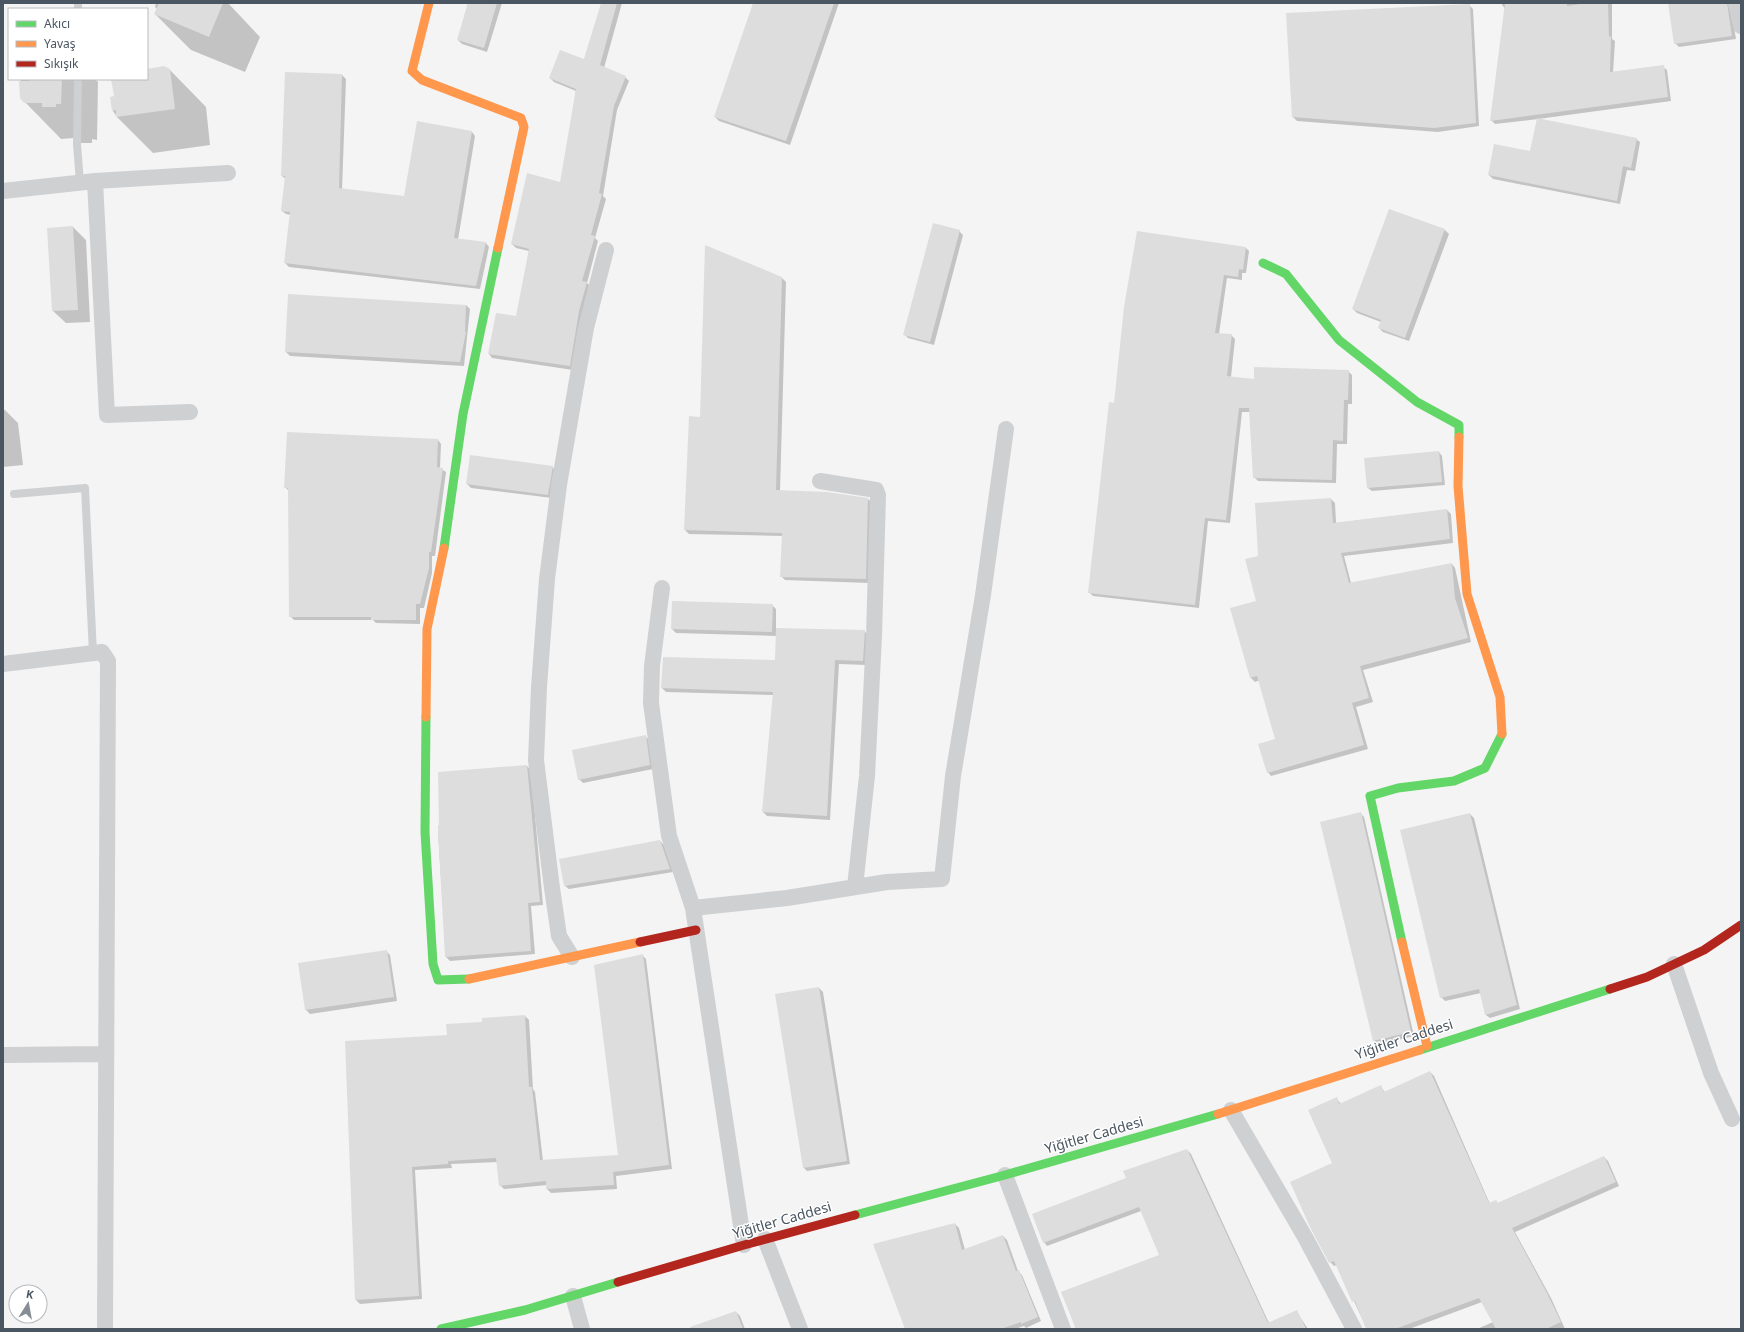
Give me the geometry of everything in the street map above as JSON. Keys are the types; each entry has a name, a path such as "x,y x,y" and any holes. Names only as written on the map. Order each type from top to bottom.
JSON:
{"street":[{"path":"429,3 412,71 422,80 520,118 524,127 463,414 442,566 427,629 425,832 433,964 438,980 463,980 696,930"},
{"path":"1736,3 1741,26"},
{"path":"3,191 87,182 228,173"},
{"path":"87,182 107,415 190,412"},
{"path":"572,957 559,936 536,760 539,687 547,579 559,485 586,328 606,250"},
{"path":"1263,263 1286,274 1339,340 1417,402 1459,424 1458,486 1467,594 1500,697 1502,733 1485,768 1454,781 1398,788 1370,796 1388,881 1427,1046"},
{"path":"693,908 787,898 887,882 942,879 953,776 983,595 1006,429"},
{"path":"820,481 876,490 878,495 874,636 867,768 855,887"},
{"path":"662,588 652,666 651,703 669,836 693,908 744,1245"},
{"path":"3,664 102,652 108,661 105,1054 105,1329"},
{"name":"Yiğitler Caddesi","path":"441,1329 459,1327 525,1310 765,1239 1005,1175 1231,1110 1427,1046 1647,977 1704,950 1741,925"},
{"path":"1674,964 1712,1073 1732,1119"},
{"path":"3,1055 105,1054"},
{"path":"1231,1110 1305,1237 1354,1329"},
{"path":"1005,1175 1063,1329"},
{"path":"765,1239 800,1329"},
{"path":"573,1296 582,1329"}],"lane":[{"path":"78,80 77,144 87,182"},
{"path":"14,494 85,488 93,653"}],"building":[{"path":"159,3 223,3 209,37 154,14"},
{"path":"468,3 497,3 484,48 457,40"},
{"path":"601,3 617,3 600,65 626,76 614,106 599,193 602,194 591,235 595,236 582,281 587,282 579,311 570,366 488,354 496,313 516,316 529,249 511,244 527,173 560,182 576,89 549,78 560,50 584,59"},
{"path":"753,3 834,3 786,141 714,117"},
{"path":"1505,3 1567,3 1567,6 1586,3 1608,3 1609,37 1611,36 1610,72 1664,65 1668,97 1490,121"},
{"path":"1668,3 1727,3 1732,36 1674,44"},
{"path":"1470,4 1476,123 1434,128 1292,117 1286,13"},
{"path":"164,66 170,69 175,109 116,117 116,110 112,111 110,97 114,96 111,80 148,80 148,69"},
{"path":"285,72 342,74 339,188 404,196 417,121 472,131 454,238 486,242 476,286 284,263 290,212 281,211 285,176 281,176"},
{"path":"62,80 61,104 56,104 56,107 42,107 42,103 24,103 20,98 19,81"},
{"path":"1537,118 1637,138 1631,168 1623,166 1617,201 1488,175 1494,144 1530,151"},
{"path":"1389,209 1445,229 1405,338 1378,328 1381,320 1352,309"},
{"path":"933,223 960,230 930,342 903,335"},
{"path":"73,226 78,310 52,311 47,228"},
{"path":"1137,231 1246,247 1243,270 1239,269 1238,277 1224,275 1215,333 1232,334 1227,376 1254,379 1254,367 1349,370 1348,400 1344,400 1343,441 1333,440 1332,480 1253,478 1249,408 1239,408 1226,520 1205,518 1195,605 1088,593 1109,402 1114,403 1124,307"},
{"path":"705,245 782,277 776,490 827,492 868,498 866,579 780,577 782,533 684,530 689,416 700,417"},
{"path":"288,294 466,305 466,332 460,362 285,352"},
{"path":"287,432 438,439 437,467 443,468 431,552 429,552 429,568 420,604 416,604 416,620 371,620 371,617 289,617 288,488 284,488"},
{"path":"1439,451 1442,482 1367,488 1364,458"},
{"path":"470,455 553,466 548,495 466,484"},
{"path":"1331,498 1333,523 1447,509 1450,539 1341,553 1349,583 1452,563 1455,598 1468,638 1360,666 1369,698 1352,703 1364,745 1267,773 1258,744 1275,739 1257,676 1250,678 1230,608 1256,601 1245,559 1258,556 1255,503"},
{"path":"672,601 773,604 772,632 671,629"},
{"path":"776,628 865,630 863,661 835,660 827,816 762,812 773,692 661,688 663,657 775,660"},
{"path":"646,735 650,765 578,780 572,750"},
{"path":"527,765 540,902 528,903 531,951 445,957 438,832 438,772"},
{"path":"1361,812 1411,1032 1373,1041 1320,822"},
{"path":"1470,813 1517,1005 1485,1015 1479,989 1440,998 1400,830"},
{"path":"660,840 670,869 564,886 559,859"},
{"path":"387,950 394,997 305,1010 298,963"},
{"path":"643,954 669,1165 613,1172 614,1185 546,1189 546,1181 499,1186 496,1158 448,1161 448,1164 412,1167 419,1296 355,1300 345,1041 447,1035 446,1024 482,1022 482,1018 525,1015 529,1087 532,1087 540,1160 618,1155 594,965"},
{"path":"819,987 847,1161 803,1168 775,994"},
{"path":"1430,1071 1489,1203 1496,1200 1498,1203 1604,1156 1616,1182 1512,1228 1561,1322 1546,1329 1496,1329 1479,1298 1395,1329 1366,1329 1355,1301 1352,1302 1334,1261 1329,1263 1310,1227 1290,1182 1332,1163 1308,1110 1337,1097 1339,1104 1381,1085 1384,1092"},
{"path":"1187,1149 1268,1323 1297,1310 1306,1329 1076,1329 1061,1292 1159,1255 1139,1207 1043,1243 1032,1214 1126,1178 1123,1171"},
{"path":"955,1223 962,1250 1003,1235 1016,1271 1019,1270 1038,1317 1021,1324 1021,1322 1001,1329 905,1329 873,1244"},
{"path":"736,1311 743,1329 690,1329 690,1327"}],"traffic: fast":[{"path":"444,548 463,414 498,248"},
{"path":"1263,263 1286,274 1339,340 1417,402 1459,425 1459,437"},
{"path":"426,717 425,832 433,964 438,980 469,979"},
{"path":"1402,942 1370,796 1398,788 1454,781 1485,768 1502,734"},
{"path":"1420,1050 1610,989"},
{"path":"855,1215 1005,1175 1218,1114"},
{"path":"441,1329 525,1310 618,1282"}],"traffic: slow":[{"path":"429,3 412,71 422,80 521,118 524,127 498,248"},
{"path":"1459,437 1458,486 1467,594 1500,697 1502,734"},
{"path":"426,717 427,629 444,548"},
{"path":"469,979 640,942"},
{"path":"1402,942 1427,1046"},
{"path":"1218,1114 1420,1050"}],"traffic: jam":[{"path":"1610,989 1647,977 1704,950 1741,925"},
{"path":"640,942 696,930"},
{"path":"618,1282 744,1245 855,1215"}]}
